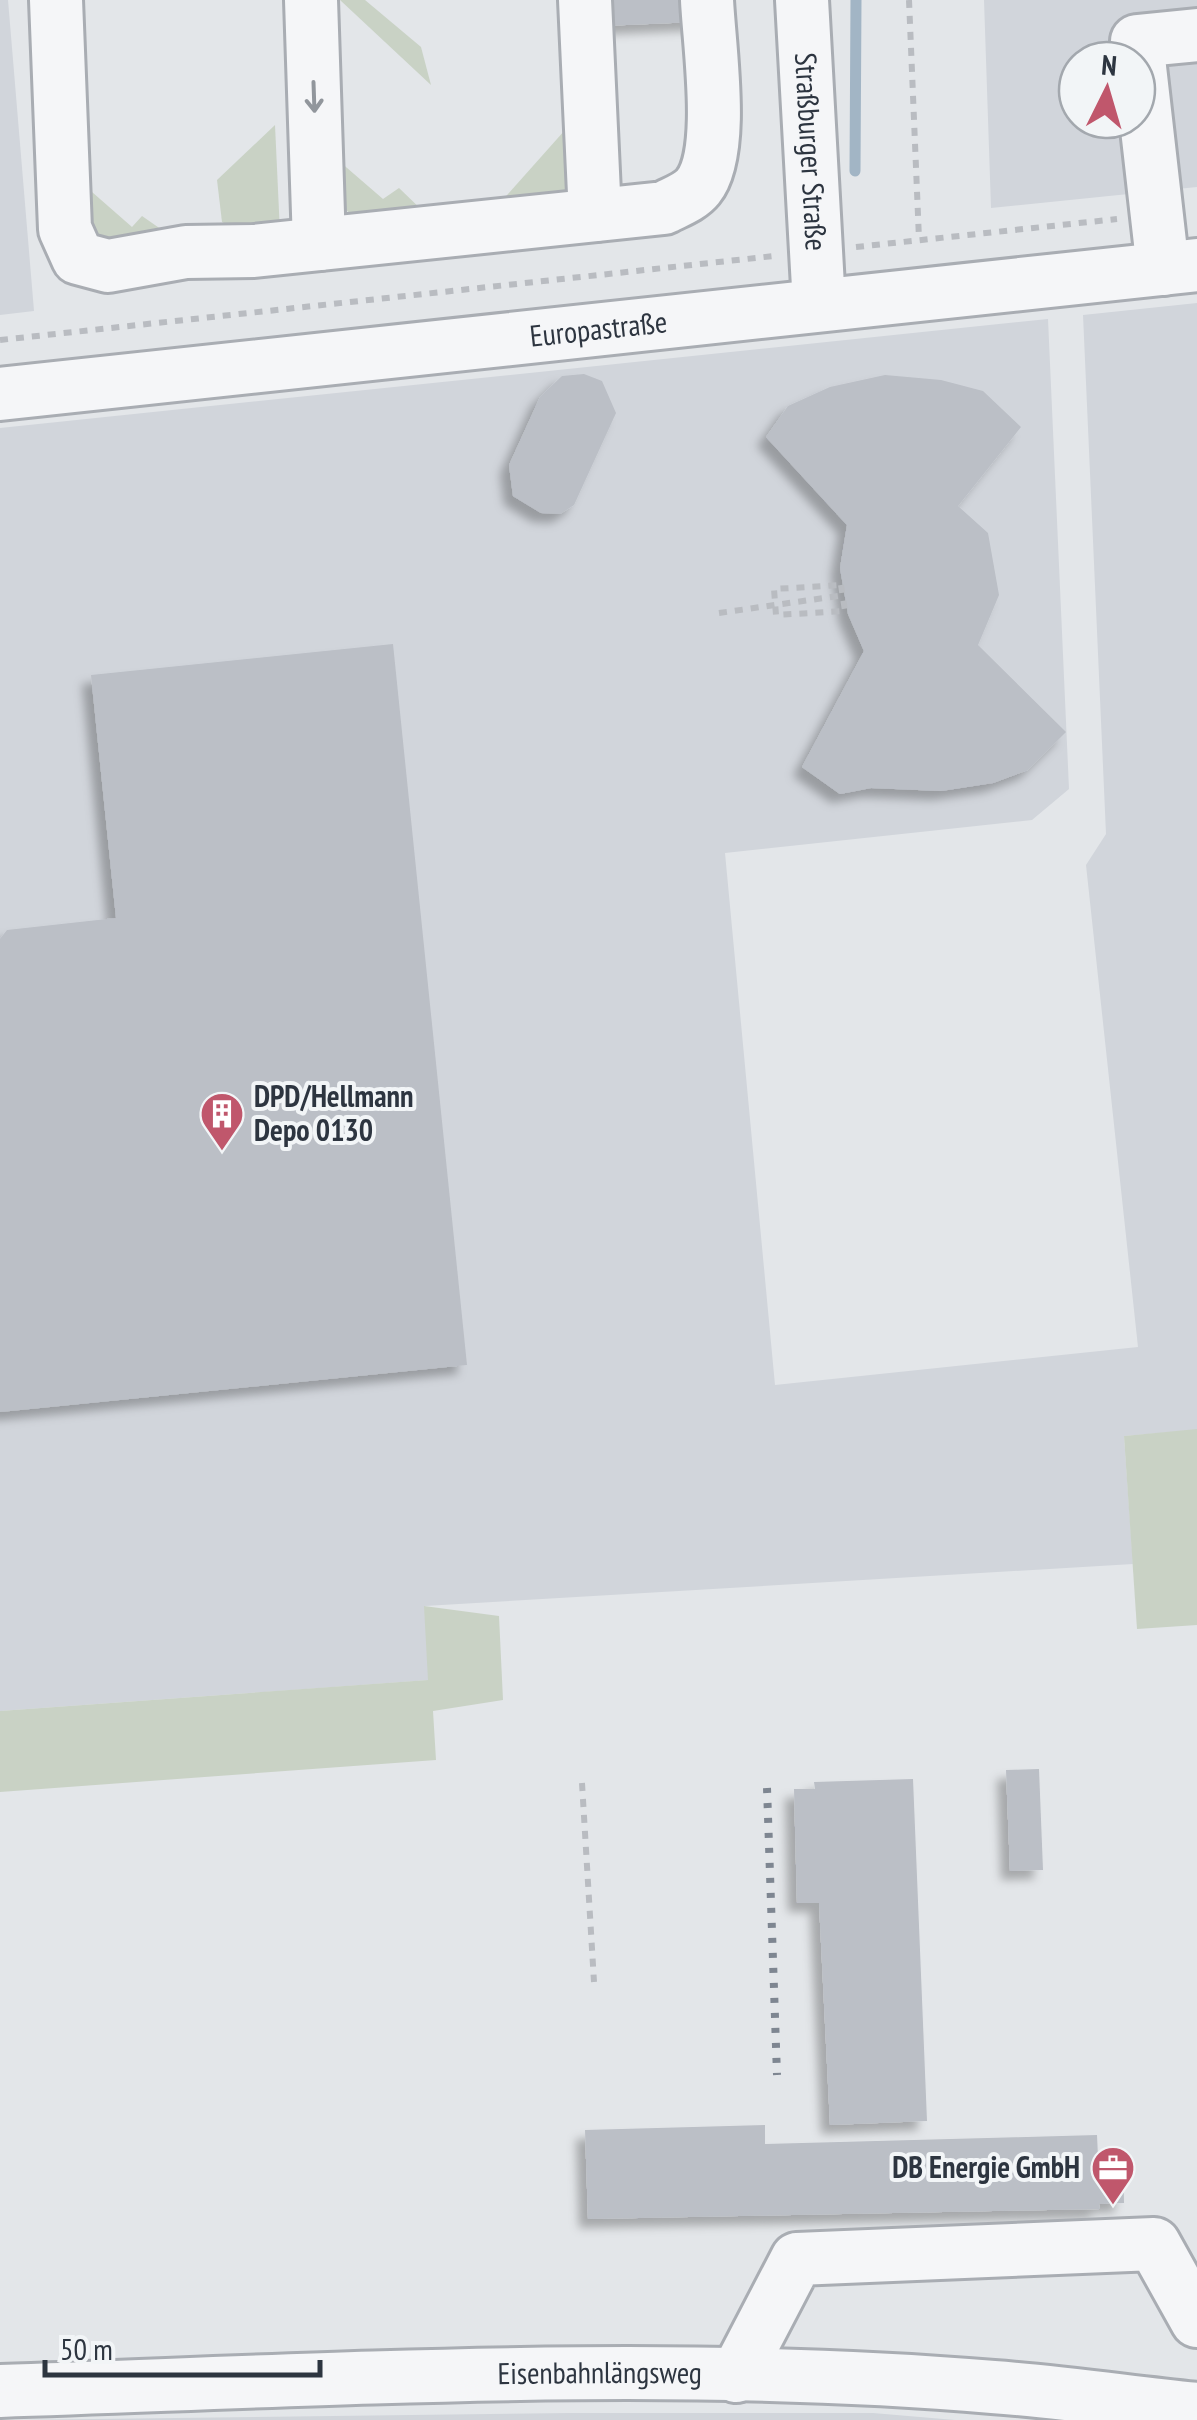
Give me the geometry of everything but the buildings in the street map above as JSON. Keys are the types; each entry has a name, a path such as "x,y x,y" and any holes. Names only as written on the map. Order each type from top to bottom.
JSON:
{"street":[{"path":"56,0 65,229 78,258 108,266 186,252 319,244 664,208 696,190 708,170 713,142 707,0"},
{"path":"311,0 319,244"},
{"path":"585,0 595,215"},
{"name":"Straßburger Straße","path":"802,0 813,252 819,305"},
{"path":"1180,267 1156,215 1137,41 1197,35"},
{"name":"Europastraße","path":"0,394 1180,267"},
{"path":"736,2376 797,2258 1154,2244 1197,2321"},
{"name":"Eisenbahnlängsweg","path":"0,2391 497,2374 736,2376 992,2386 1197,2409"}],"path":[{"path":"909,0 919,240"},
{"path":"0,340 1156,215"},
{"path":"841,585 845,596 844,612 776,615 774,602 774,589 841,585"},
{"path":"720,613 774,602 845,596"},
{"path":"582,1783 594,1982"}],"shaded area":[{"path":"0,0 8,0 34,311 0,315"},
{"path":"340,0 365,0 421,47 431,85"},
{"path":"984,0 1197,0 1197,187 991,208"},
{"path":"275,125 280,233 241,232 222,222 217,180"},
{"path":"573,127 573,175 563,195 499,204 565,130"},
{"path":"332,155 383,199 399,188 427,215 387,219 356,216 338,198"},
{"path":"84,185 132,227 142,216 165,232 100,241 89,230"},
{"path":"1197,303 1197,1430 1124,1436 1133,1564 425,1606 429,1680 0,1711 0,428 1048,319 1069,789 1032,820 725,853 775,1385 1138,1347 1086,865 1106,834 1083,315"},
{"path":"1197,1429 1197,1625 1137,1629 1124,1436"},
{"path":"424,1606 499,1616 503,1700 433,1711 436,1760 0,1792 0,1711 428,1680"},
{"path":"873,2413 955,2420 14,2420"}],"waterway":[{"path":"855,171 856,0"}],"railway":[{"path":"767,1788 777,2075"}],"place":[{"name":"DPD/Hellmann Depo 0130","path":"222,1152"},
{"name":"DB Energie GmbH","path":"1113,2206"}]}
